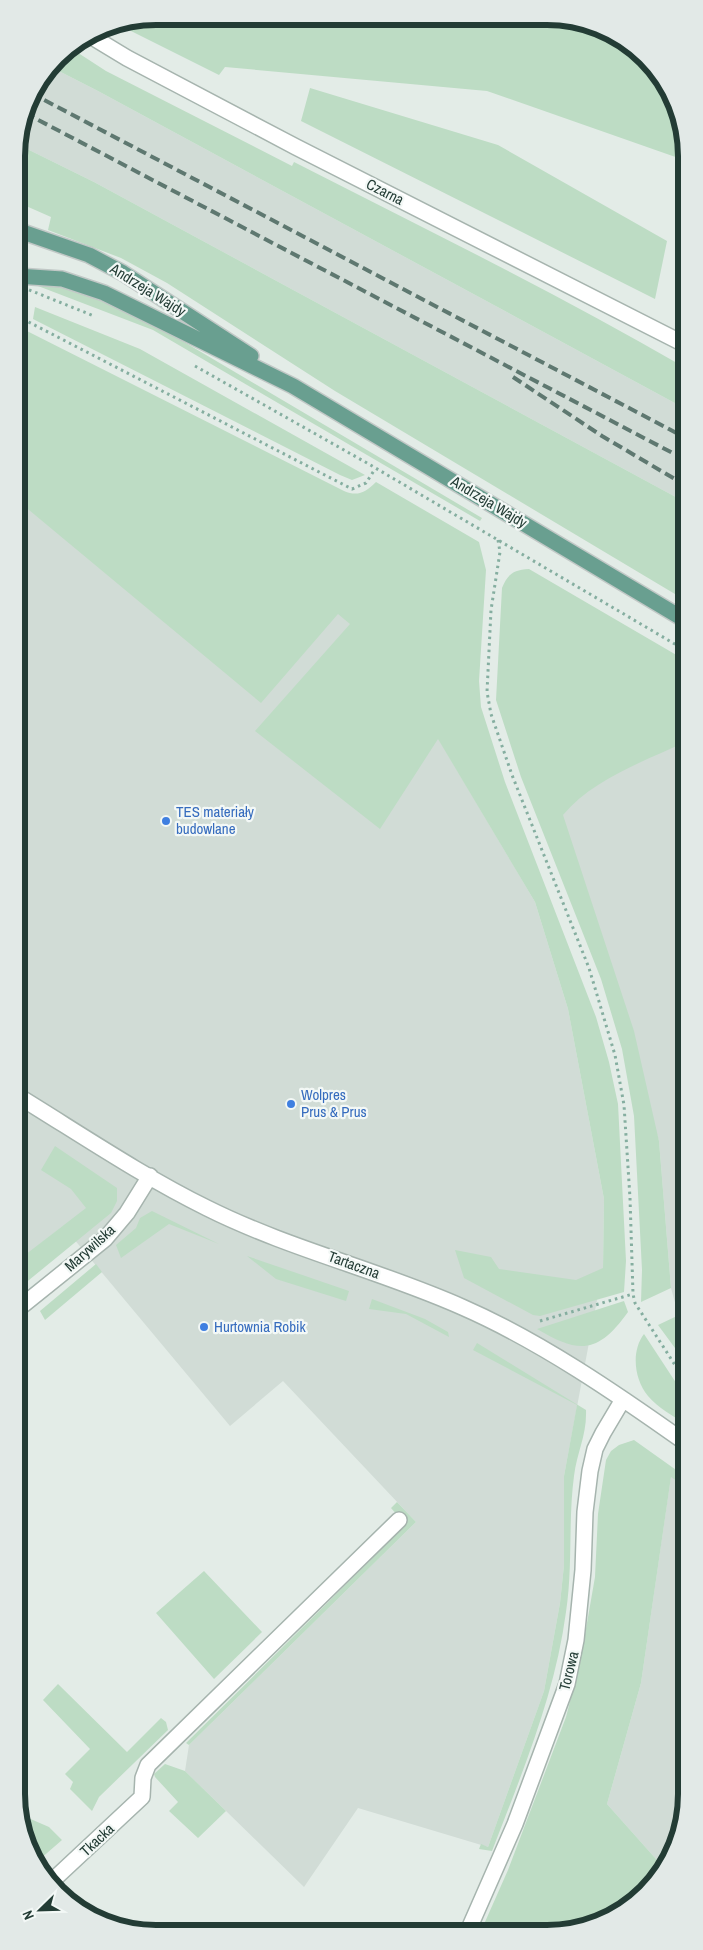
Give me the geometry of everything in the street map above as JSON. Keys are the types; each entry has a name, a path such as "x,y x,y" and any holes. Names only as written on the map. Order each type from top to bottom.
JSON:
{"main road":[{"name":"Andrzeja Wajdy","path":"25,233 89,254 123,272 268,366 293,386"},
{"name":"Andrzeja Wajdy","path":"25,275 62,280 104,293 293,386 678,616"}],"street":[{"name":"Czarna","path":"96,39 127,58 296,147 678,341"},
{"name":"Tartaczna","path":"25,1100 150,1176 207,1208 261,1232 464,1307 551,1355 678,1438"},
{"name":"Marywilska","path":"25,1303 105,1239 127,1213 150,1176"},
{"name":"Torowa","path":"471,1925 515,1824 567,1684 576,1640 583,1570 585,1512 590,1471 595,1450 622,1401"},
{"name":"Tkacka","path":"55,1878 142,1797 143,1778 148,1765 399,1520"}],"path":[{"path":"25,289 94,316"},
{"path":"25,320 352,489 366,483 375,469"},
{"path":"231,387 678,646"},
{"path":"498,540 500,552 491,610 487,692 491,714 508,766 588,968 615,1054 624,1105 630,1198 632,1294 642,1315 678,1370"},
{"path":"535,1322 632,1294"}],"shaded area":[{"path":"57,70 678,405 678,498 94,182 25,148 29,122 38,98"},
{"path":"25,344 102,383 406,553 438,738 535,902 568,1009 604,1199 603,1268 564,1476 564,1565 560,1603 544,1691 488,1847 358,1808 304,1887 185,1771 189,1745 416,1522 283,1381 230,1426 63,1226 25,1256"},
{"path":"678,673 678,1313 671,1288 659,1141 545,764"},
{"path":"671,1476 678,1481 678,1803 674,1828 659,1862 607,1804 641,1683"}],"green space":[{"path":"147,25 556,25 581,29 613,42 640,63 651,76 665,98 671,114 678,147 678,158 487,91 225,67 219,75 127,29"},
{"path":"76,52 106,71 292,166 294,162 588,313 678,364 678,405 57,70"},
{"path":"310,88 498,145 667,241 655,299 301,121"},
{"path":"25,148 94,182 678,498 678,596 335,391 167,283 121,258 48,230 51,217 25,206"},
{"path":"39,283 82,294 152,323 482,518 480,521 153,330 38,286"},
{"path":"35,307 140,349 365,475 352,480 340,475 33,319"},
{"path":"25,330 344,491 353,494 362,493 376,482 479,542 486,570 479,681 481,707 505,782 596,1017 609,1062 618,1104 626,1261 624,1292 540,1316 533,1315 464,1278 455,1250 491,1257 499,1269 576,1280 603,1268 604,1199 568,1009 535,902 438,739 380,829 255,731 350,624 338,614 261,703 25,507"},
{"path":"529,569 678,656 678,745 604,781 575,802 563,815 634,1031 659,1141 671,1288 641,1302 642,1270 634,1116 622,1049 601,979 521,777 496,700 502,588 506,579 519,570"},
{"path":"55,1146 117,1188 117,1201 111,1213 25,1283 25,1255 86,1208 71,1189 41,1170"},
{"path":"152,1211 219,1244 169,1224 121,1258 116,1245 136,1228 140,1218"},
{"path":"247,1256 349,1291 346,1301 276,1279"},
{"path":"96,1264 102,1272 45,1320 40,1311"},
{"path":"372,1299 425,1319 448,1332 449,1337 406,1314 369,1309"},
{"path":"624,1301 628,1312 617,1326 607,1336 587,1346 565,1343 537,1329"},
{"path":"678,1315 678,1352 658,1325"},
{"path":"644,1334 678,1386 678,1419 656,1404 643,1389 636,1365 637,1348"},
{"path":"477,1343 586,1410 585,1427 575,1467 572,1493 568,1595 561,1643 546,1704 492,1851 479,1849 481,1844 488,1847 544,1691 560,1603 564,1565 564,1476 577,1405 473,1350"},
{"path":"634,1440 678,1471 678,1482 671,1477 641,1683 607,1804 659,1862 646,1881 627,1898 613,1908 589,1918 556,1925 484,1925 508,1870 566,1717 580,1663 595,1577 598,1514 606,1460 611,1451 619,1445"},
{"path":"397,1502 416,1522 189,1745 186,1743 406,1525 391,1508"},
{"path":"204,1571 262,1632 214,1679 156,1613"},
{"path":"58,1684 127,1752 161,1718 166,1722 168,1730 99,1797 92,1811 70,1789 73,1782 65,1774 90,1749 43,1700"},
{"path":"165,1764 185,1771 226,1811 198,1838 169,1811 178,1802 154,1774"},
{"path":"28,1818 49,1827 62,1840 41,1858 29,1828"}],"railway":[{"path":"39,97 678,434"},
{"path":"31,116 678,456"},
{"path":"513,377 602,436 678,481"}],"place":[{"name":"TES materiały budowlane","path":"166,821"},
{"name":"Wolpres Prus & Prus","path":"291,1104"},
{"name":"Hurtownia Robik","path":"204,1327"}]}
